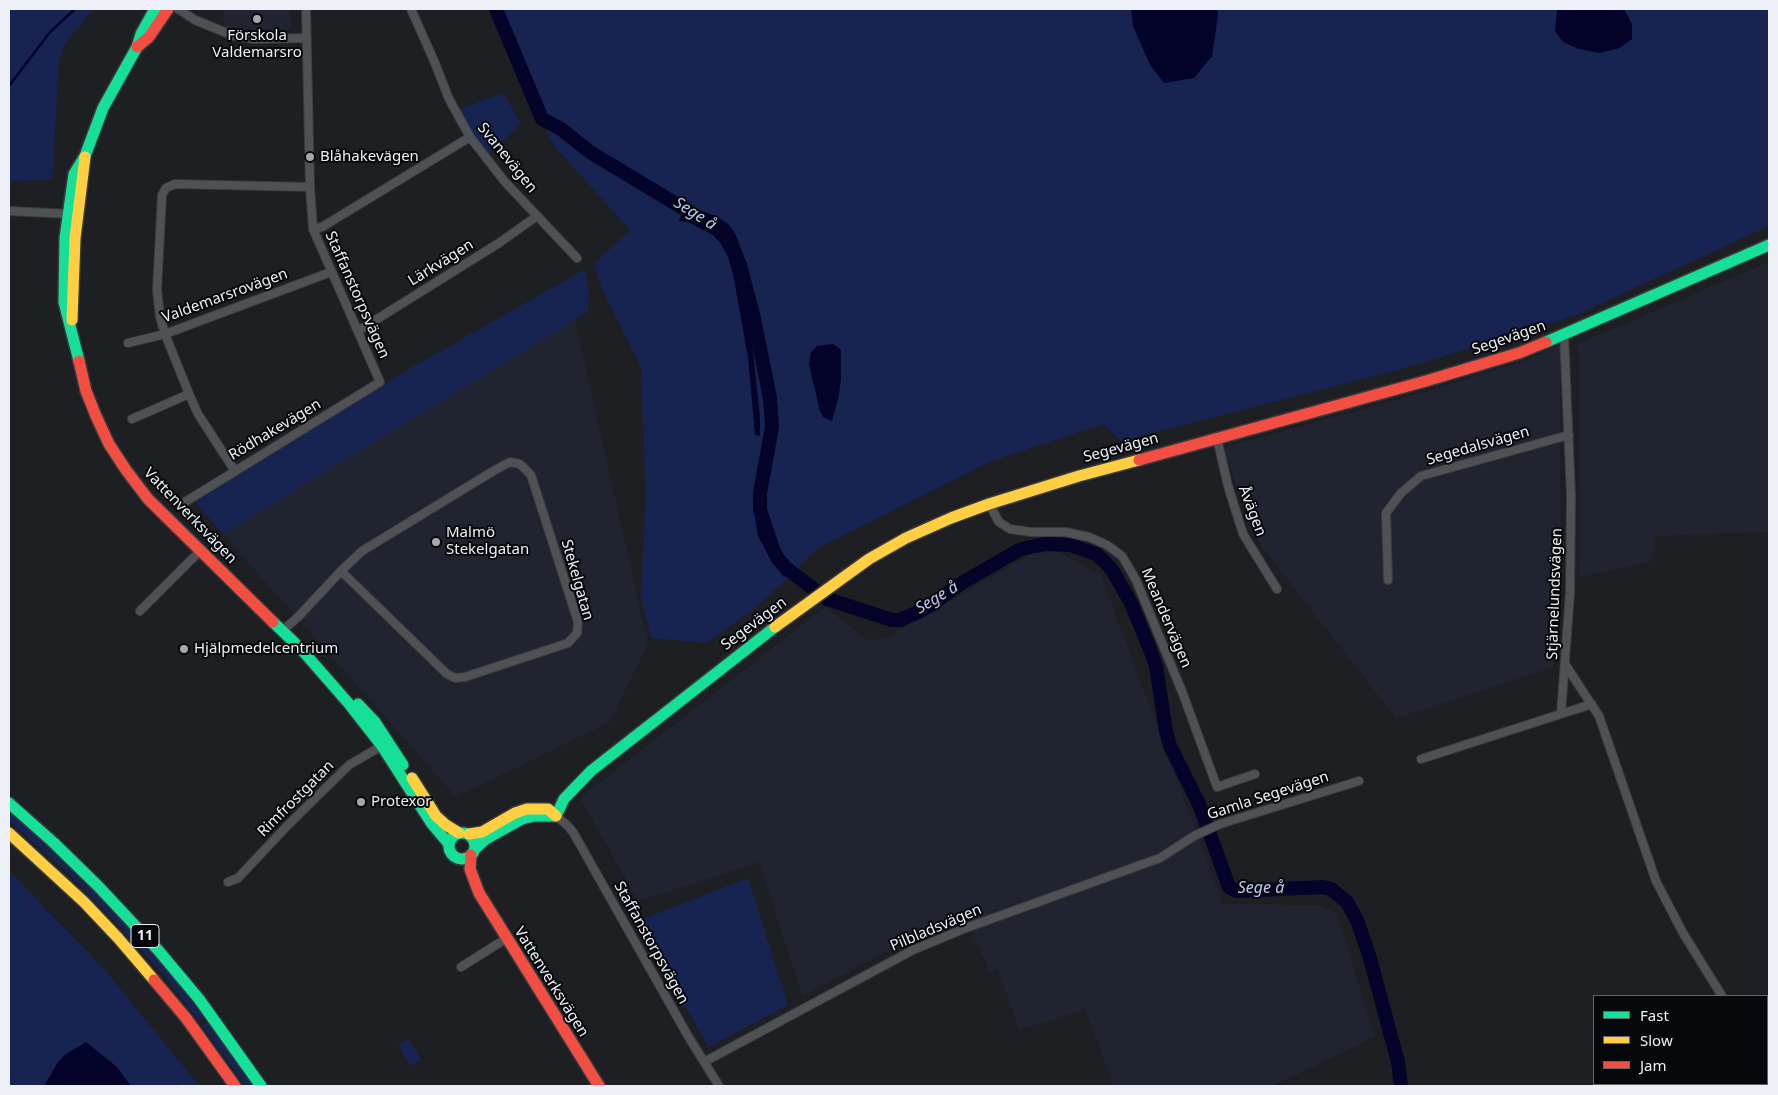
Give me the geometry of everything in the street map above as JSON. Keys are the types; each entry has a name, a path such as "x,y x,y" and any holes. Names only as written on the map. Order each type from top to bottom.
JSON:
{"main road":[{"name":"Vattenverksvägen","path":"155,9 141,34 137,47 103,108 85,156 84,175 65,238 64,302 86,391 109,444 148,499 282,631 350,705 385,744 436,816 446,825 464,834"},
{"name":"Vattenverksvägen","path":"137,47 149,37 168,9"},
{"name":"Segevägen","path":"556,816 564,799 591,771 740,653 817,595 869,559 906,538 989,504 1079,476 1426,381 1519,352 1564,335 1769,246"},
{"name":"Vattenverksvägen","path":"385,744 432,824 449,844"},
{"name":"11","path":"9,803 98,886 174,968 261,1086"},
{"path":"543,808 556,816 534,816 522,819 486,839 473,852 462,858 456,857 450,851 449,844 451,839 464,834 486,830 515,813 527,809 543,808"},
{"name":"11","path":"9,833 84,902 118,938 186,1018 235,1086"},
{"path":"464,834 474,840 473,852"},
{"name":"Vattenverksvägen","path":"473,852 470,869 479,893 599,1086"},
{"name":"Vattenverksvägen","path":"456,857 471,885 479,893"},
{"path":"174,968 223,1020 271,1086"}],"street":[{"path":"178,9 196,20 234,36 254,39 307,38"},
{"name":"Staffanstorpsvägen","path":"306,9 310,187 313,229 330,272 380,382"},
{"name":"Svanevägen","path":"411,9 436,63 449,99 470,137 505,182 577,258"},
{"path":"313,229 322,227 470,137"},
{"path":"235,471 198,414 164,334 158,303 157,283 162,195 166,188 179,184 242,187 310,187"},
{"path":"9,211 73,214"},
{"name":"Lärkvägen","path":"358,331 499,243 537,216"},
{"name":"Valdemarsrovägen","path":"128,343 164,334 330,272"},
{"name":"Stjärnelundsvägen","path":"1564,335 1571,495 1570,593 1565,664 1599,716 1656,881 1683,933 1721,995"},
{"name":"Rödhakevägen","path":"185,502 380,382"},
{"path":"132,419 188,394"},
{"name":"Segedalsvägen","path":"1388,580 1386,513 1401,493 1421,476 1569,435"},
{"name":"Åvägen","path":"1217,438 1228,486 1243,534 1277,589"},
{"name":"Stekelgatan","path":"282,631 298,617 341,571 362,552 510,462 520,464 531,475 578,622 577,633 568,643 465,677 455,678 447,674 341,571"},
{"name":"Meandervägen","path":"989,504 999,522 1010,529 1031,532 1066,532 1089,537 1108,545 1122,556 1136,580 1183,694 1217,787 1255,774"},
{"path":"140,612 201,550"},
{"path":"1560,713 1565,664"},
{"path":"1421,759 1592,704"},
{"name":"Rimfrostgatan","path":"228,882 238,878 349,765 385,744"},
{"name":"Gamla Segevägen","path":"1191,838 1220,824 1359,781"},
{"name":"Staffanstorpsvägen","path":"556,816 568,824 573,832 719,1086"},
{"name":"Pilbladsvägen","path":"704,1062 913,950 966,928 1160,858 1191,838"},
{"path":"461,967 506,938"}],"shaded area":[{"path":"9,9 94,9 66,42 59,60 52,180 9,181"},
{"name":"Förskola Valdemarsro","path":"224,9 290,9 291,29 247,33 224,28"},
{"path":"496,9 1769,9 1769,226 1574,316 1402,369 1121,441 1103,424 991,461 820,547 758,606 707,643 651,638 641,596 646,495 641,367 602,289 594,264 630,230 551,142"},
{"path":"1131,9 1217,9 1218,15 1212,56 1194,78 1164,83 1150,65 1133,26"},
{"path":"1557,9 1624,9 1632,24 1632,39 1620,48 1599,53 1579,49 1563,42 1555,31"},
{"path":"503,93 521,123 487,156 458,110"},
{"path":"682,213 719,231 733,254 746,309 753,351 760,417 760,436 755,435 748,357 733,274 728,257 721,244 713,235 688,222 679,221"},
{"path":"1769,262 1769,532 1656,536 1652,561 1580,577 1578,344"},
{"path":"585,269 589,293 588,312 223,534 195,502 404,372"},
{"path":"575,319 648,644 610,722 456,797 223,534"},
{"path":"833,344 841,350 841,378 839,395 832,421 823,417 820,411 809,365 811,352 817,346"},
{"path":"1560,345 1560,551 1554,667 1396,718 1259,543 1222,448 1429,391 1529,359"},
{"path":"755,485 759,486 757,507 762,533 776,563 788,575 784,577 772,562 758,536 755,518"},
{"path":"1059,552 1101,575 1223,904 1317,905 1337,913 1375,1037 1273,1086 1114,1086 1085,1009 1019,1030 998,969 990,972 973,935 967,916 927,931 802,996 759,862 638,901 580,798 825,607 869,641 889,636 1033,553"},
{"path":"9,809 83,876 206,1015 199,1021 168,980 106,912 66,871 9,821"},
{"path":"9,871 106,971 199,1086 9,1086"},
{"path":"748,878 788,1005 709,1047 635,922"},
{"path":"209,1020 257,1086 246,1086 202,1026"},
{"path":"409,1039 421,1060 410,1066 398,1045"},
{"path":"86,1042 117,1067 131,1086 44,1086 58,1062 66,1054"}],"waterway":[{"path":"9,86 50,32 75,9"},
{"name":"Sege å","path":"496,9 542,119 561,129 590,152 696,216 712,222 723,229 729,237 740,265 753,314 770,398 772,427 760,493 760,510 778,559 786,568 827,599 892,620 900,620 931,605 960,584 1019,550 1045,544 1070,545 1096,554 1112,570 1131,603 1151,652 1156,666 1170,746 1199,804 1229,887 1236,891 1323,887 1331,889 1347,902 1357,920 1369,955 1398,1062 1401,1086"}],"traffic: fast":[{"path":"79,361 64,302 65,238 74,174 85,156 103,108 137,47 141,34 155,9"},
{"path":"1546,342 1769,245"},
{"path":"273,622 301,649 350,705 382,746 432,824 449,844"},
{"path":"556,816 564,799 591,771 775,627"},
{"path":"358,704 375,722 403,765"},
{"path":"9,803 98,886 158,950 199,999 261,1086"},
{"path":"475,849 486,839 522,819 534,816 556,816"},
{"path":"462,833 471,837 475,846 471,855 462,859 453,855 449,846 453,837 462,833"}],"traffic: slow":[{"path":"72,320 75,238 85,157"},
{"path":"775,627 869,559 906,538 989,504 1079,476 1139,460"},
{"path":"412,778 436,816 459,833"},
{"path":"469,834 482,832 515,813 527,809 548,809 556,816"},
{"path":"9,833 84,902 154,980"}],"traffic: jam":[{"path":"137,47 149,37 168,9"},
{"path":"1139,460 1426,381 1519,353 1546,342"},
{"path":"79,361 86,391 96,416 109,444 126,470 148,499 273,622"},
{"path":"471,855 470,869 479,893 599,1086"},
{"path":"154,980 186,1018 235,1086"}],"place":[{"name":"Förskola Valdemarsro","path":"257,19"},
{"name":"Blåhakevägen","path":"310,157"},
{"name":"Malmö Stekelgatan","path":"436,542"},
{"name":"Hjälpmedelcentrium","path":"184,649"},
{"name":"Protexor","path":"361,802"}]}
